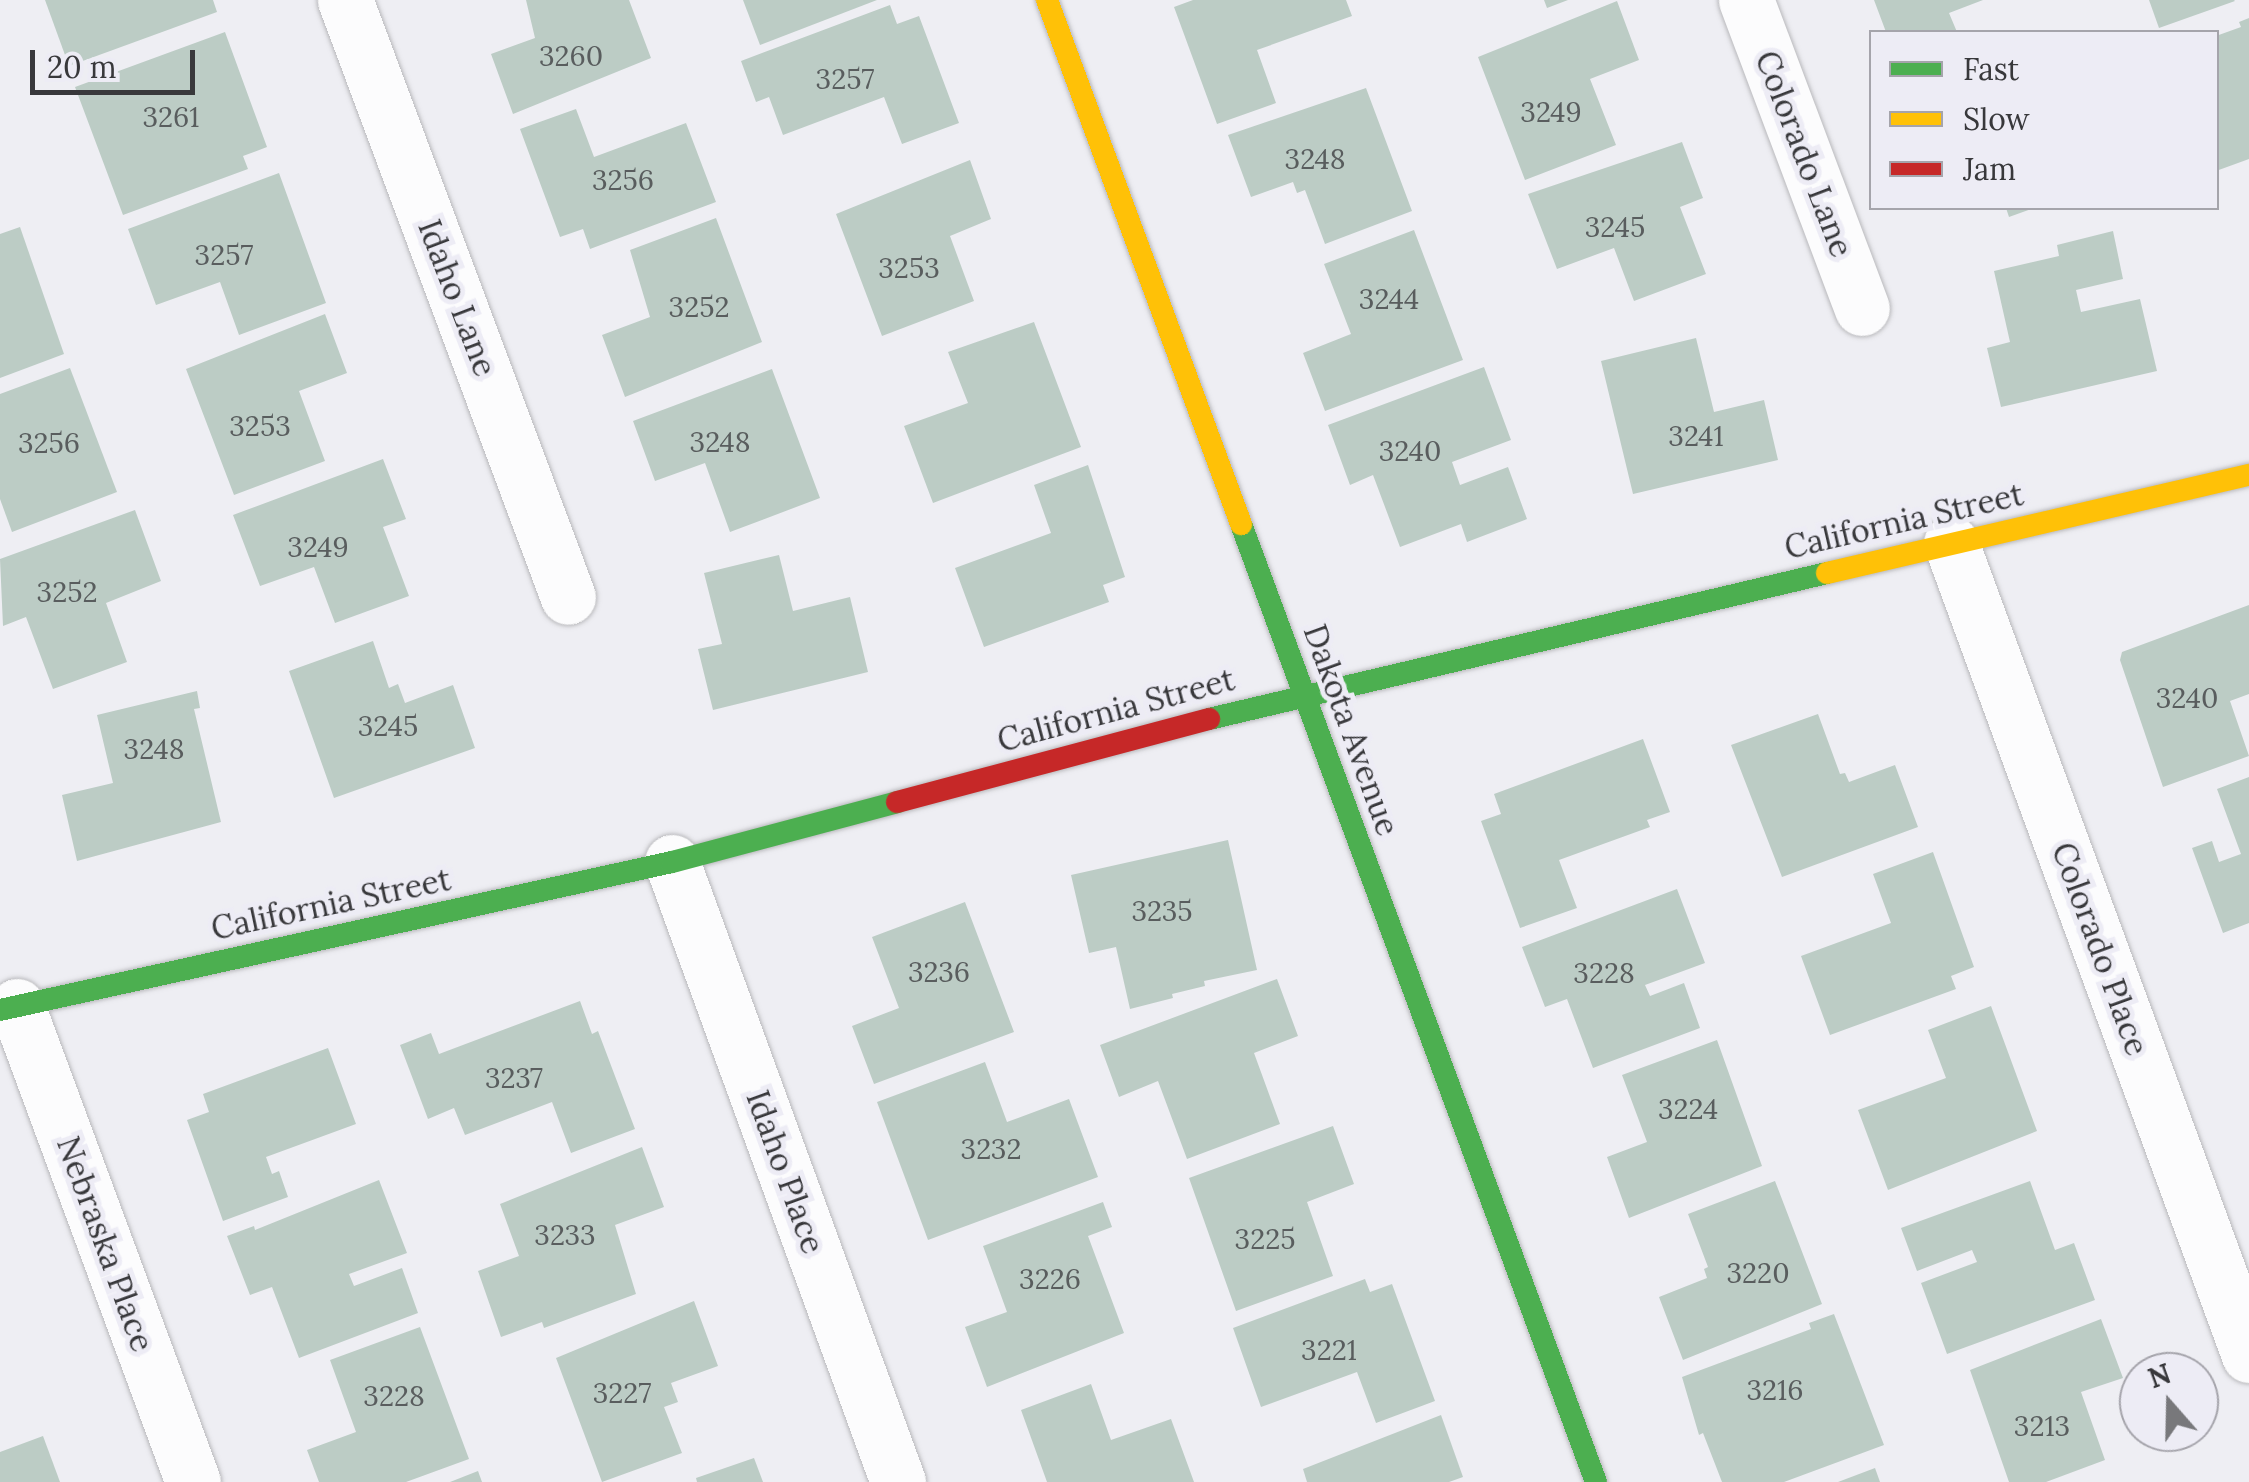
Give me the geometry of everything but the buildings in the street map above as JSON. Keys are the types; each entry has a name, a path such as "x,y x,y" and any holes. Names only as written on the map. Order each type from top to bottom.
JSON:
{"street":[{"name":"Idaho Lane","path":"345,0 568,596"},
{"name":"Dakota Avenue","path":"1047,0 1596,1482"},
{"name":"Colorado Lane","path":"1746,0 1862,308"},
{"name":"California Street","path":"9,1008 672,862 1302,694 2249,474"},
{"name":"Colorado Place","path":"1951,543 2249,1354"},
{"name":"Idaho Place","path":"672,862 898,1482"},
{"name":"Nebraska Place","path":"9,1008 193,1482"}],"traffic: fast":[{"path":"1241,524 1596,1482"},
{"path":"1209,719 1827,573"},
{"path":"0,1010 672,862 897,802"}],"traffic: slow":[{"path":"1047,0 1241,524"},
{"path":"1827,573 2249,475"}],"traffic: jam":[{"path":"897,802 1209,719"}]}
